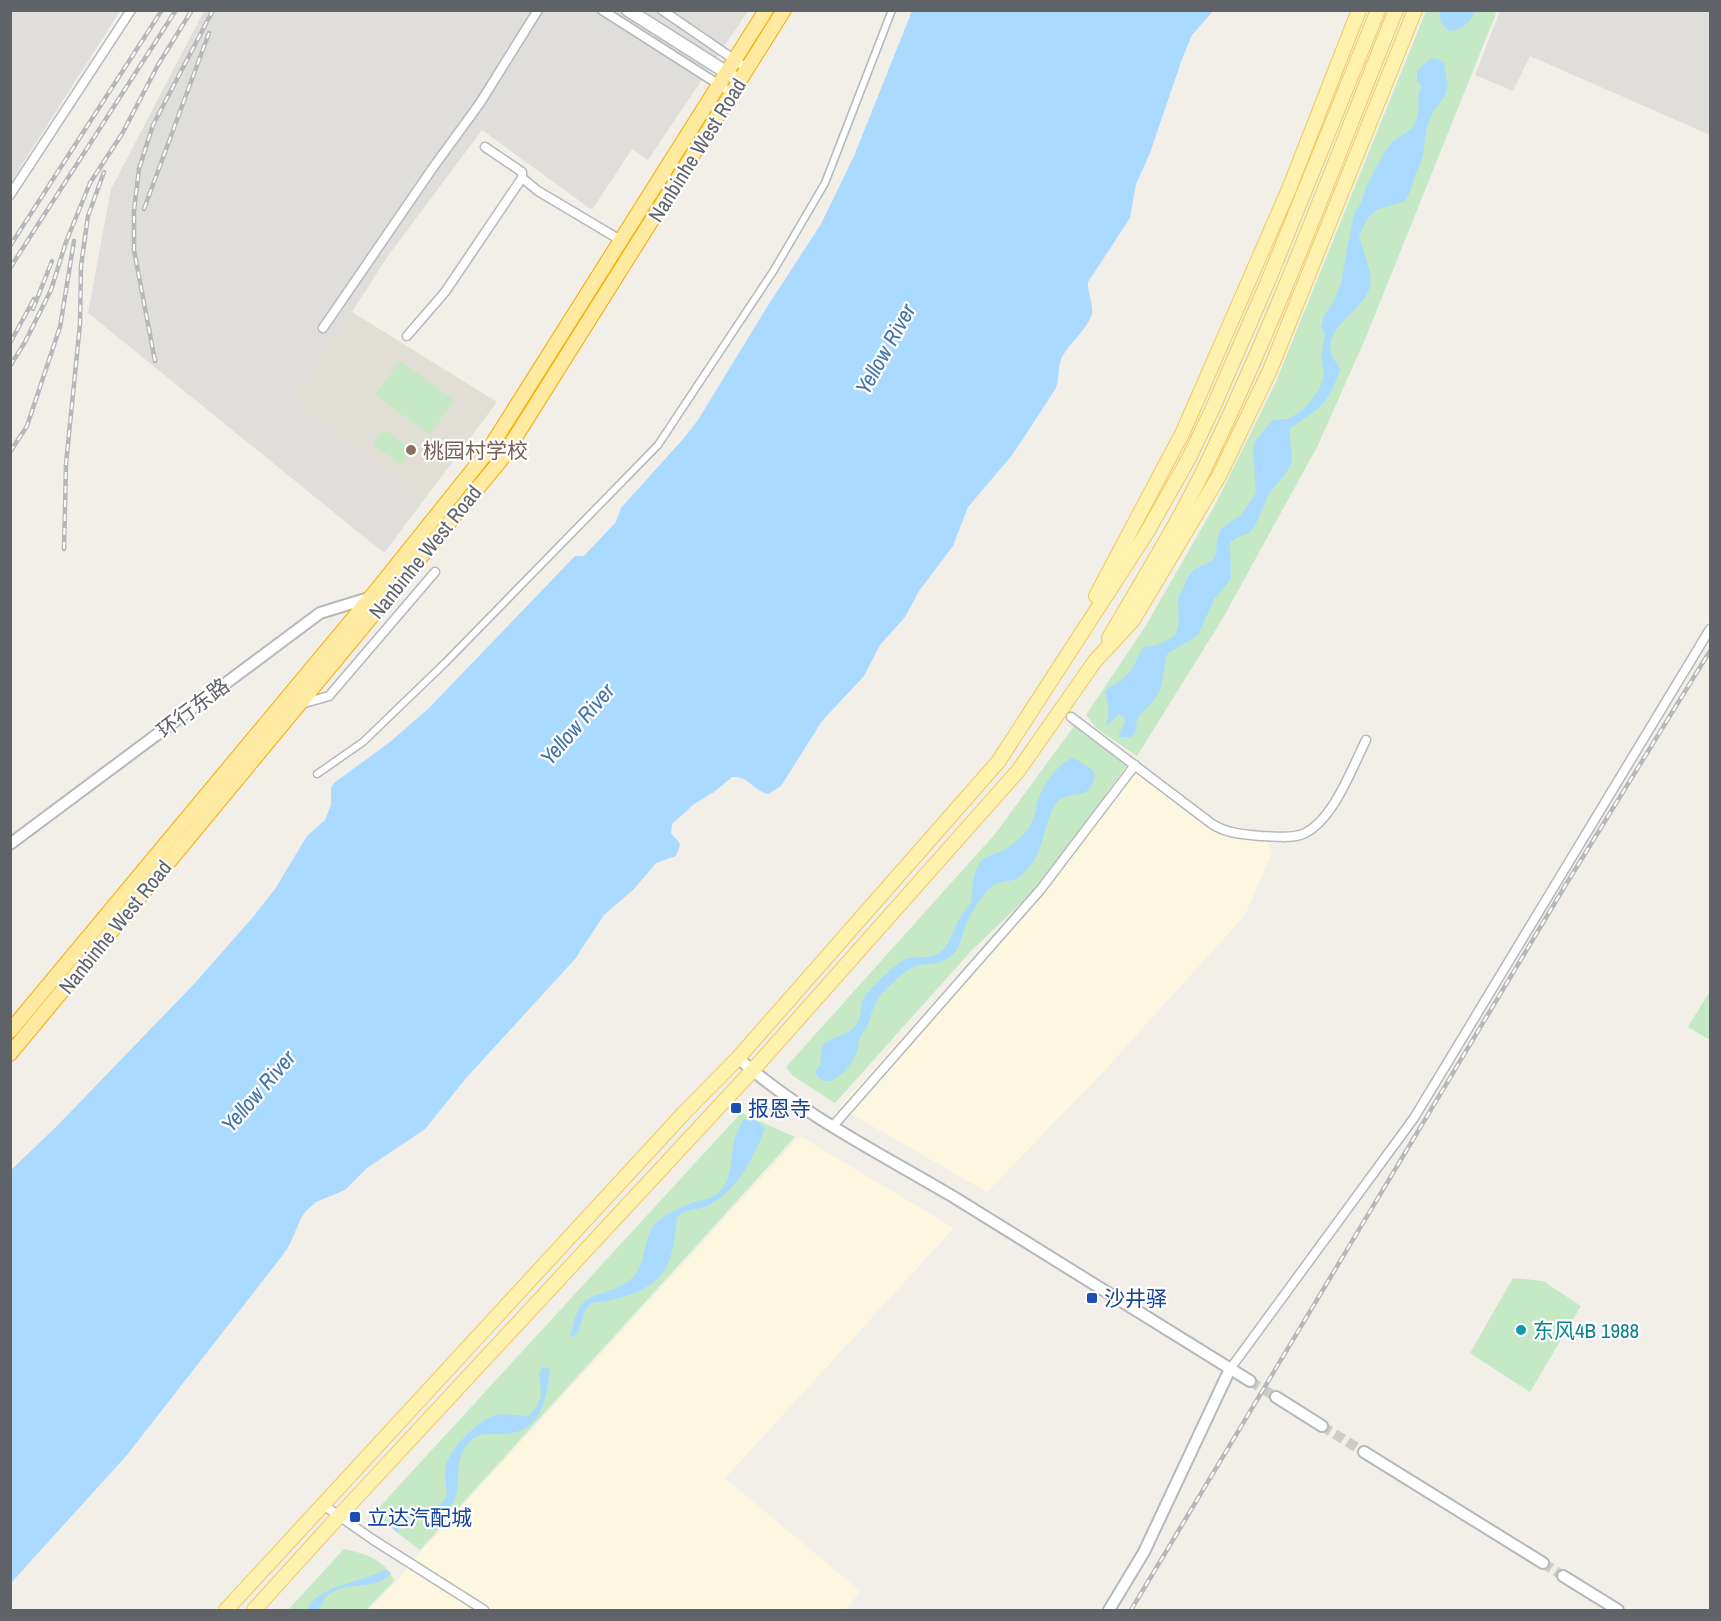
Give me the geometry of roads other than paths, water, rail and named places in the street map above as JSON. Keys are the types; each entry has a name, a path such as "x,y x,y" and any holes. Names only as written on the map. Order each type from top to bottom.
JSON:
{"highway":[{"name":"Nanbinhe West Road","path":"10,1031 371,597 488,451 766,10"},
{"name":"Nanbinhe West Road","path":"10,1054 501,460 784,10"}],"main road":[{"path":"628,10 744,75"},
{"path":"1041,698 1058,657 1099,592 1183,432 1289,189 1359,10"},
{"path":"226,1611 675,1122 738,1058 998,762 1146,534 1189,458 1269,279 1377,10"},
{"path":"254,1611 340,1515 752,1071 1018,771 1095,661 1176,523 1208,461 1285,289 1396,10"},
{"path":"1095,661 1133,620 1219,476 1270,370 1415,10"}],"street":[{"path":"10,195 131,10"},
{"path":"323,327 480,103 538,10"},
{"path":"602,10 732,93"},
{"path":"662,10 731,66"},
{"path":"317,774 363,742 446,662 658,445 774,270 825,183 892,10"},
{"path":"407,336 445,292 522,178 522,172 485,147"},
{"path":"522,178 538,191 622,241"},
{"path":"298,704 329,696 435,572"},
{"name":"环行东路","path":"10,844 320,613 371,597 387,599"},
{"path":"1108,1611 1144,1552 1230,1369 1413,1118 1710,629"},
{"path":"1071,717 1223,831 1234,834 1276,837 1302,835 1314,826 1333,805 1366,740"},
{"path":"833,1126 1041,889 1135,765"},
{"path":"738,1058 800,1106 953,1197 1250,1381"},
{"path":"1276,1398 1322,1426"},
{"path":"1364,1452 1543,1563"},
{"path":"322,1504 484,1611"},
{"path":"1563,1576 1618,1611"}],"water":[{"path":"1439,10 1476,11 1465,25 1449,31 1441,23"},
{"name":"Yellow River","path":"912,11 1213,11 1192,35 1182,59 1150,153 1136,184 1130,218 1088,282 1092,314 1062,357 1056,388 1013,454 968,507 953,546 919,591 905,617 880,645 864,676 822,721 781,786 768,794 743,779 732,777 714,792 694,804 672,824 671,833 680,845 676,856 656,863 634,889 604,915 575,959 467,1077 425,1129 367,1168 345,1190 316,1202 306,1211 282,1256 127,1455 11,1583 11,1170 57,1126 195,983 253,917 275,889 307,836 325,820 331,805 331,788 334,783 390,742 429,708 575,556 584,556 616,522 621,508 698,420 821,224 854,156"},
{"path":"1431,58 1444,63 1448,87 1433,112 1426,130 1423,156 1408,196 1405,201 1381,208 1372,214 1359,236 1371,280 1361,303 1334,334 1331,353 1340,369 1336,381 1321,405 1289,429 1292,460 1288,470 1268,495 1255,526 1249,533 1230,543 1231,579 1214,599 1198,635 1167,654 1161,687 1156,698 1139,716 1136,723 1137,730 1131,737 1120,737 1119,733 1125,723 1124,717 1119,714 1106,726 1109,712 1105,691 1129,673 1144,647 1157,645 1175,636 1179,624 1178,599 1189,575 1195,569 1212,561 1222,528 1241,515 1256,493 1253,448 1256,440 1273,420 1289,419 1305,408 1319,390 1324,375 1321,355 1325,334 1321,327 1324,316 1335,299 1341,283 1354,213 1389,146 1414,126 1417,119 1418,95 1422,87 1417,81 1417,71"},
{"path":"1072,758 1093,771 1094,780 1086,792 1066,796 1056,803 1032,864 1018,878 996,884 987,891 971,914 959,945 950,957 939,963 914,967 891,984 876,1002 851,1063 841,1074 830,1081 819,1078 815,1072 820,1066 822,1046 853,1029 859,1019 863,999 881,979 898,963 935,955 947,945 959,919 971,901 975,875 980,862 1007,848 1028,830 1046,784 1055,771"},
{"path":"751,1119 765,1128 743,1173 717,1200 703,1208 687,1211 677,1218 671,1255 659,1277 650,1285 628,1296 591,1303 585,1311 577,1333 574,1337 570,1336 581,1305 592,1297 627,1282 638,1271 647,1240 659,1220 684,1206 713,1196 721,1190 729,1176 737,1133 743,1120"},
{"path":"543,1367 548,1368 550,1372 548,1383 543,1405 533,1422 516,1432 483,1434 470,1441 459,1462 456,1496 447,1510 433,1516 412,1516 401,1524 398,1533 393,1529 403,1515 436,1507 443,1502 447,1496 445,1471 447,1463 457,1446 472,1430 496,1415 529,1416 540,1398 539,1377"},
{"path":"385,1569 391,1573 384,1580 342,1588 325,1599 319,1610 307,1610 322,1594"}],"tunnel":[{"path":"1250,1381 1276,1397"},
{"path":"1322,1426 1364,1452"},
{"path":"1543,1563 1563,1576"}],"railway":[{"path":"10,246 162,10"},
{"path":"10,268 176,10"},
{"path":"10,366 25,342 51,290 66,242 90,183 122,134 158,65 192,10"},
{"path":"155,361 134,250 134,211 139,169 153,125 213,10"},
{"path":"144,209 209,33"},
{"path":"64,549 66,464 80,324 81,266 88,216 104,172"},
{"path":"10,452 27,426 60,327 74,241"},
{"path":"33,309 52,261"},
{"path":"10,343 34,299"},
{"path":"1131,1610 1565,886 1710,651"}],"place":[{"name":"桃园村学校","path":"411,450"},
{"name":"报恩寺","path":"736,1108"},
{"name":"沙井驿","path":"1092,1298"},
{"name":"东风4B 1988","path":"1521,1330"},
{"name":"立达汽配城","path":"355,1517"}]}
